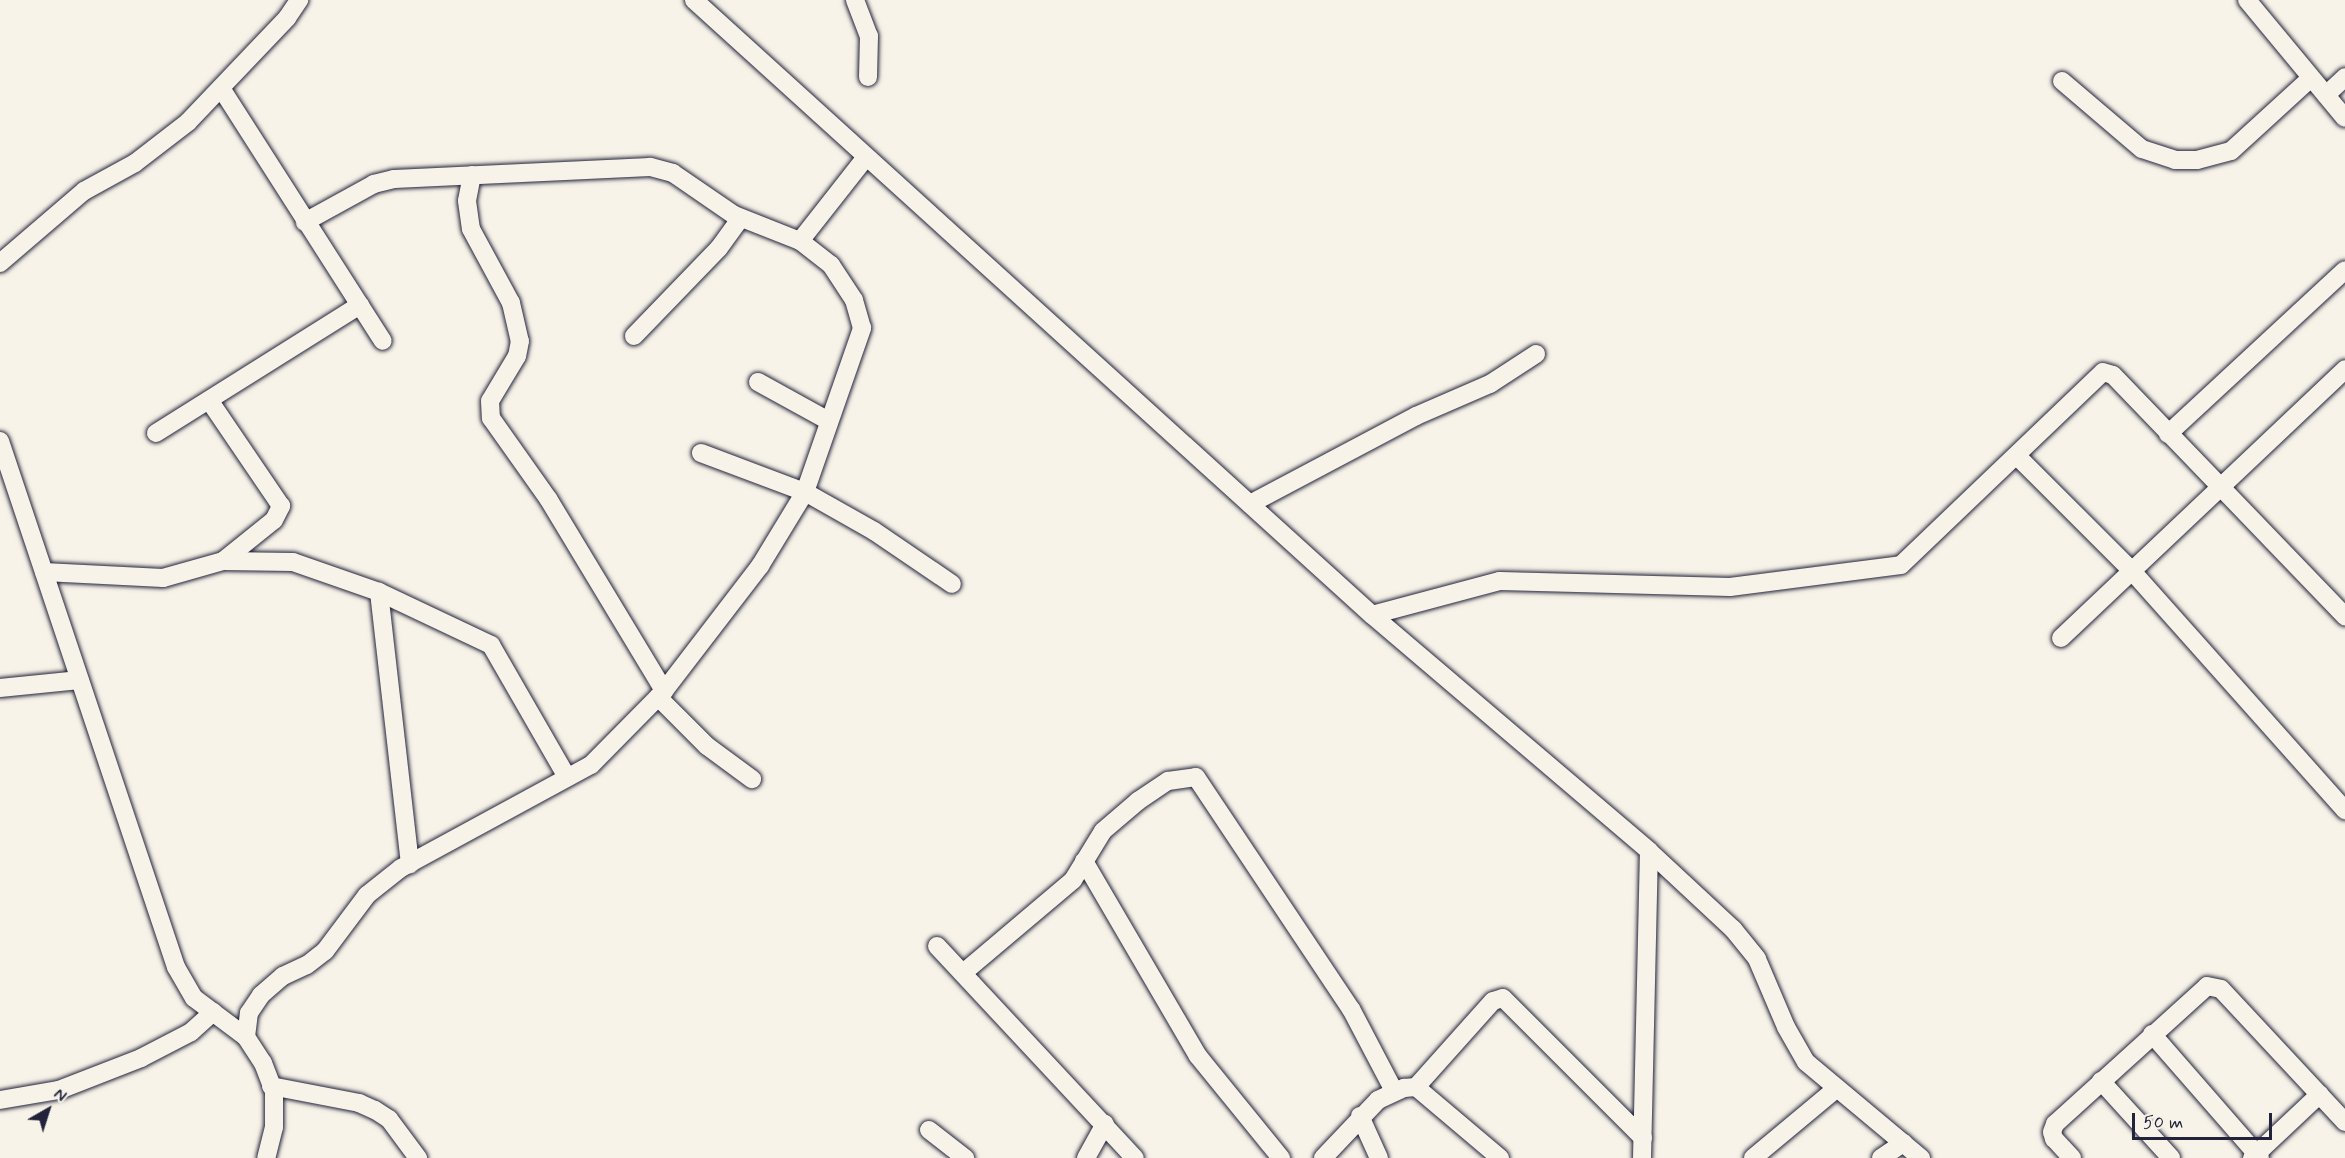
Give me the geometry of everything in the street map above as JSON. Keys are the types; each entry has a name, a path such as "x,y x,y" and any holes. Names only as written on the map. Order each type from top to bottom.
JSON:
{"street":[{"path":"0,263 84,192 135,163 179,129 287,18 299,0"},
{"path":"694,0 1372,615 1649,851 1733,929 1757,959 1796,1048 1837,1088 1922,1158"},
{"path":"855,0 869,36 868,77"},
{"path":"2247,0 2345,118"},
{"path":"2326,95 2345,77"},
{"path":"2062,81 2142,149 2175,160 2197,160 2231,151 2311,78"},
{"path":"221,88 383,341"},
{"path":"800,241 866,158"},
{"path":"246,1037 249,1013 261,995 283,976 307,965 325,951 367,895 410,864 591,765 661,694 760,566 805,492 862,328 854,300 831,265 800,241 741,218 703,196 673,173 650,167 472,175 374,184 305,222"},
{"path":"472,175 466,201 471,229 511,303 520,341 517,356 490,401 491,418 549,501 661,694 707,746 752,779"},
{"path":"634,336 718,248 741,218"},
{"path":"2168,434 2345,270"},
{"path":"156,433 360,305"},
{"path":"1250,504 1416,416 1490,384 1536,354"},
{"path":"2061,638 2345,369"},
{"path":"1372,615 1500,581 1730,587 1901,565 2103,372 2113,375 2345,616"},
{"path":"758,382 829,421"},
{"path":"209,400 281,506 274,520 223,561"},
{"path":"0,441 176,967 194,998 246,1037 263,1063 272,1086 274,1127 266,1158"},
{"path":"701,453 805,492 874,531 952,584"},
{"path":"2017,456 2131,570 2345,810"},
{"path":"44,572 163,578 223,561 293,562 379,592 491,645 567,777"},
{"path":"379,592 410,864"},
{"path":"0,688 80,680"},
{"path":"963,973 1073,880 1103,831 1138,801 1168,781 1196,777 1351,1009 1394,1091"},
{"path":"1642,1158 1649,851"},
{"path":"1084,861 1198,1056 1281,1158"},
{"path":"937,946 1135,1158"},
{"path":"2072,1158 2052,1132 2101,1081 2200,989 2214,987 2345,1122"},
{"path":"1323,1158 1360,1116 1394,1091 1416,1087 1493,1001 1503,998 1643,1138"},
{"path":"0,1100 59,1090 141,1058 191,1032 213,1012"},
{"path":"2152,1034 2256,1156 2320,1094"},
{"path":"2101,1081 2171,1158"},
{"path":"272,1086 375,1110 389,1119 418,1158"},
{"path":"1416,1087 1500,1158"},
{"path":"1753,1158 1837,1088"},
{"path":"1360,1116 1379,1158"},
{"path":"1086,1158 1105,1124"},
{"path":"929,1130 965,1158"},
{"path":"1881,1158 1903,1143"}]}
